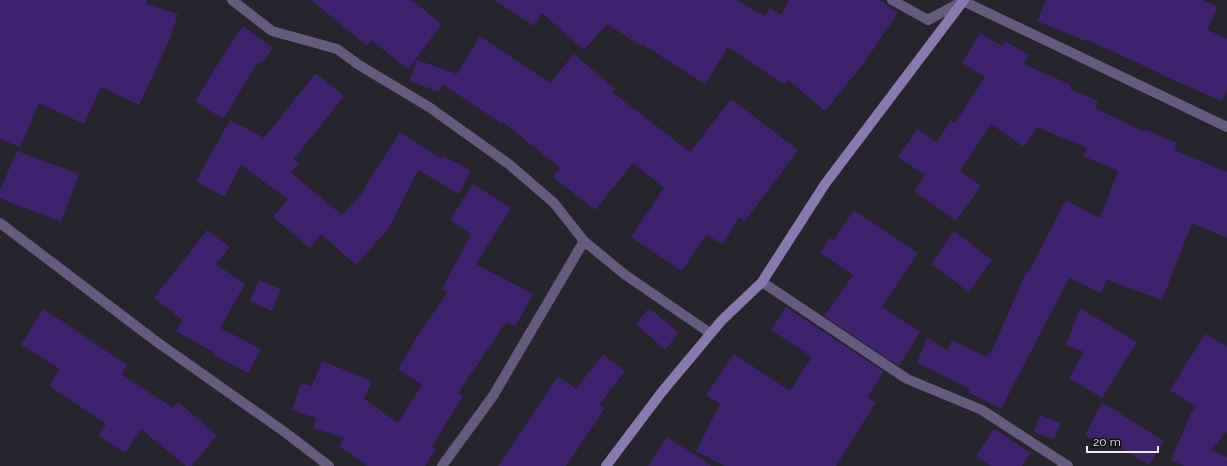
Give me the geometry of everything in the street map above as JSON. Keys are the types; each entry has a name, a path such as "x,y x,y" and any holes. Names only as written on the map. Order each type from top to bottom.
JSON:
{"street":[{"path":"232,0 272,31 336,49 359,65 429,107 510,165 554,203 584,242 624,274 710,334"},
{"path":"892,0 928,20 964,0"},
{"path":"964,0 1227,127"},
{"path":"606,466 661,393 710,334 722,320 762,282 825,184 964,0"},
{"path":"0,223 157,342 330,466"},
{"path":"442,466 493,396 584,242"},
{"path":"762,282 907,379 982,410 1068,466"}],"building":[{"path":"0,0 147,0 146,4 178,14 169,41 139,105 101,87 84,124 39,103 20,147 0,139"},
{"path":"311,0 411,0 442,24 408,69 371,40 367,46"},
{"path":"494,0 736,0 765,16 770,8 781,15 789,0 880,0 898,13 864,63 825,111 788,80 785,85 728,47 705,84 642,44 641,46 607,24 584,50 542,13 534,26"},
{"path":"1046,0 1202,0 1218,7 1207,30 1227,39 1227,88 1222,101 1087,40 1086,41 1037,21"},
{"path":"243,26 273,48 261,64 258,62 223,119 195,101"},
{"path":"980,33 1002,46 1005,41 1029,55 1024,64 1071,85 1070,89 1098,101 1095,108 1144,132 1145,129 1177,143 1174,150 1227,172 1227,238 1192,223 1162,300 1107,280 1101,293 1069,278 1001,409 968,392 970,389 917,363 927,337 947,351 952,340 986,357 988,354 990,355 1026,272 1028,273 1066,200 1100,218 1118,171 1083,156 1087,148 1037,127 1024,147 991,124 960,171 981,186 956,221 914,191 925,175 898,157 917,129 937,142 951,120 955,123 985,77 962,63"},
{"path":"480,36 550,83 574,54 615,89 612,92 690,152 731,99 798,150 745,221 739,217 723,244 706,235 682,271 631,237 664,188 633,163 595,210 553,177 560,168 503,122 502,124 442,84 439,92 409,81 417,60 457,74"},
{"path":"316,73 344,96 294,159 299,163 291,173 342,215 362,193 400,132 442,159 444,156 471,171 459,194 418,170 389,228 356,265 321,234 310,248 273,217 288,199 241,165 224,197 196,181 230,120 264,138"},
{"path":"17,151 79,174 61,222 0,198 0,190"},
{"path":"473,184 511,208 476,264 533,294 515,327 506,322 458,393 463,396 432,446 436,449 425,466 368,466 339,446 344,438 313,428 316,418 292,410 301,383 312,386 322,361 372,381 364,399 398,423 422,385 398,369 420,332 448,292 442,289 471,234 450,220"},
{"path":"854,210 918,253 882,307 920,332 899,366 824,316 853,275 820,253 830,238 834,240"},
{"path":"207,230 230,247 216,264 245,284 220,328 261,349 248,373 213,355 215,353 176,331 183,320 154,298"},
{"path":"954,231 992,260 969,292 931,264"},
{"path":"259,280 281,289 272,311 250,301"},
{"path":"786,307 884,372 867,397 876,402 836,466 725,466 696,451 720,404 706,395 734,354 790,391 812,357 771,330"},
{"path":"649,308 679,333 665,350 636,324"},
{"path":"1080,308 1137,342 1102,398 1069,378 1084,352 1066,345"},
{"path":"43,309 127,365 121,374 173,408 178,402 217,435 192,466 186,466 141,429 125,453 98,436 106,424 49,386 60,369 21,345"},
{"path":"1205,334 1227,347 1227,431 1211,450 1227,457 1227,466 1185,466 1171,460 1192,411 1196,407 1170,390"},
{"path":"603,354 625,371 599,405 605,408 566,466 498,466 558,376 576,389"},
{"path":"1102,403 1119,412 1164,441 1149,465 1105,438 1101,445 1085,435"},
{"path":"1040,415 1061,423 1054,439 1034,432"},
{"path":"994,429 1031,453 1022,466 991,466 976,456"},
{"path":"667,437 712,466 648,466"}]}
